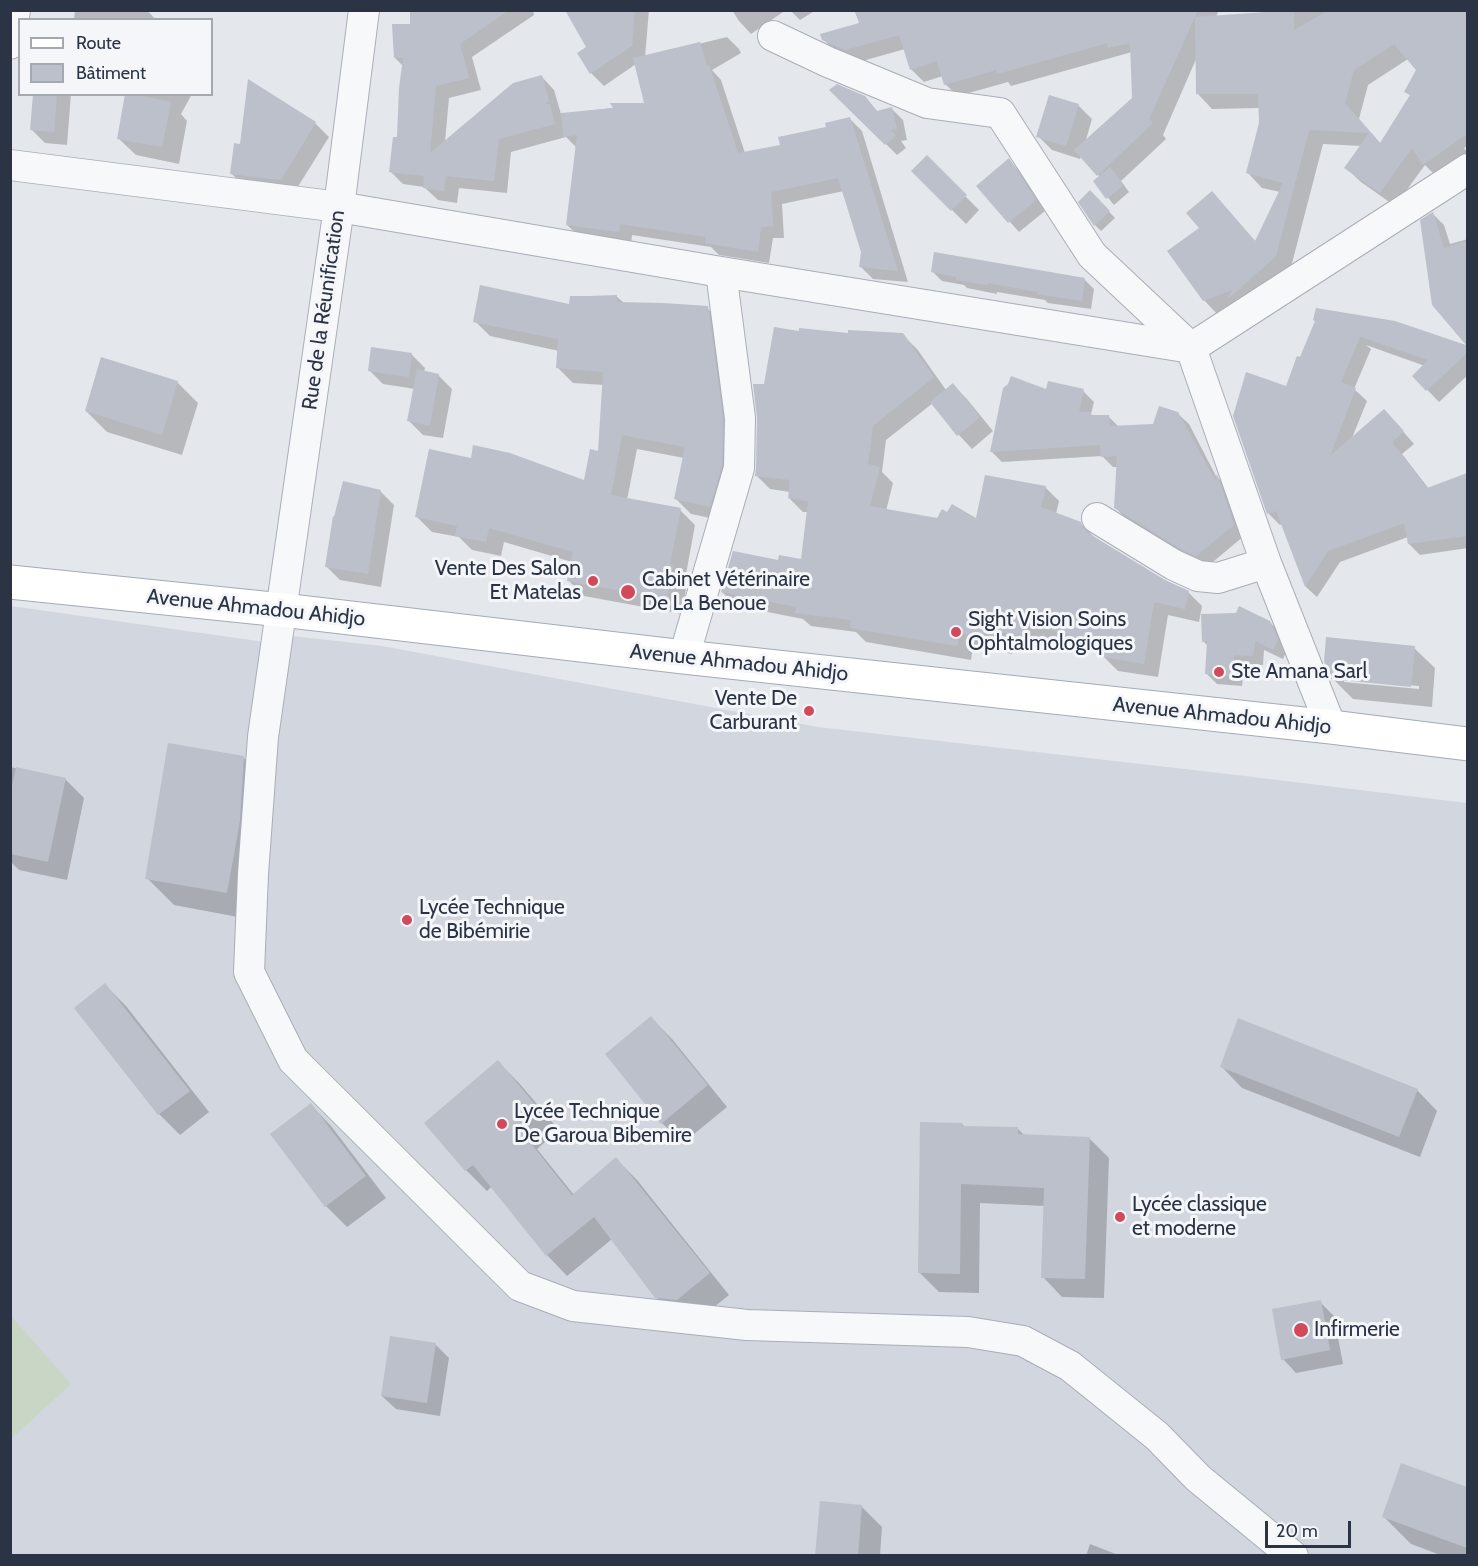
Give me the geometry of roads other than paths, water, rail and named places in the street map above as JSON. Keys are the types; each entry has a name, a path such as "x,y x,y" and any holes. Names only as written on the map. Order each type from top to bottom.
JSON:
{"main road":[{"name":"Avenue Ahmadou Ahidjo","path":"10,582 282,610 1467,744"}],"street":[{"path":"10,44 15,10"},
{"name":"Rue de la Réunification","path":"364,10 339,207 263,737 253,874 249,972 293,1060 520,1286 584,1308 747,1325 968,1332 1023,1341 1070,1366 1157,1436 1198,1478 1293,1556"},
{"path":"773,36 828,62 927,103 1000,113 1092,255 1191,348 1266,563 1331,728"},
{"path":"10,165 339,207 1191,348 1467,168"},
{"path":"684,657 739,468 740,418 721,272"},
{"path":"1097,518 1174,565 1198,576 1218,578 1266,563"}],"place":[{"name":"Vente Des Salon Et Matelas","path":"593,581"},
{"name":"Cabinet Vétérinaire De La Benoue","path":"628,592"},
{"name":"Sight Vision Soins Ophtalmologiques","path":"956,632"},
{"name":"Ste Amana Sarl","path":"1219,672"},
{"name":"Vente De Carburant","path":"809,711"},
{"name":"Lycée Technique de Bibémirie","path":"407,920"},
{"name":"Lycée Technique De Garoua Bibemire","path":"502,1124"},
{"name":"Lycée classique et moderne","path":"1120,1217"},
{"name":"Infirmerie","path":"1301,1330"}]}
